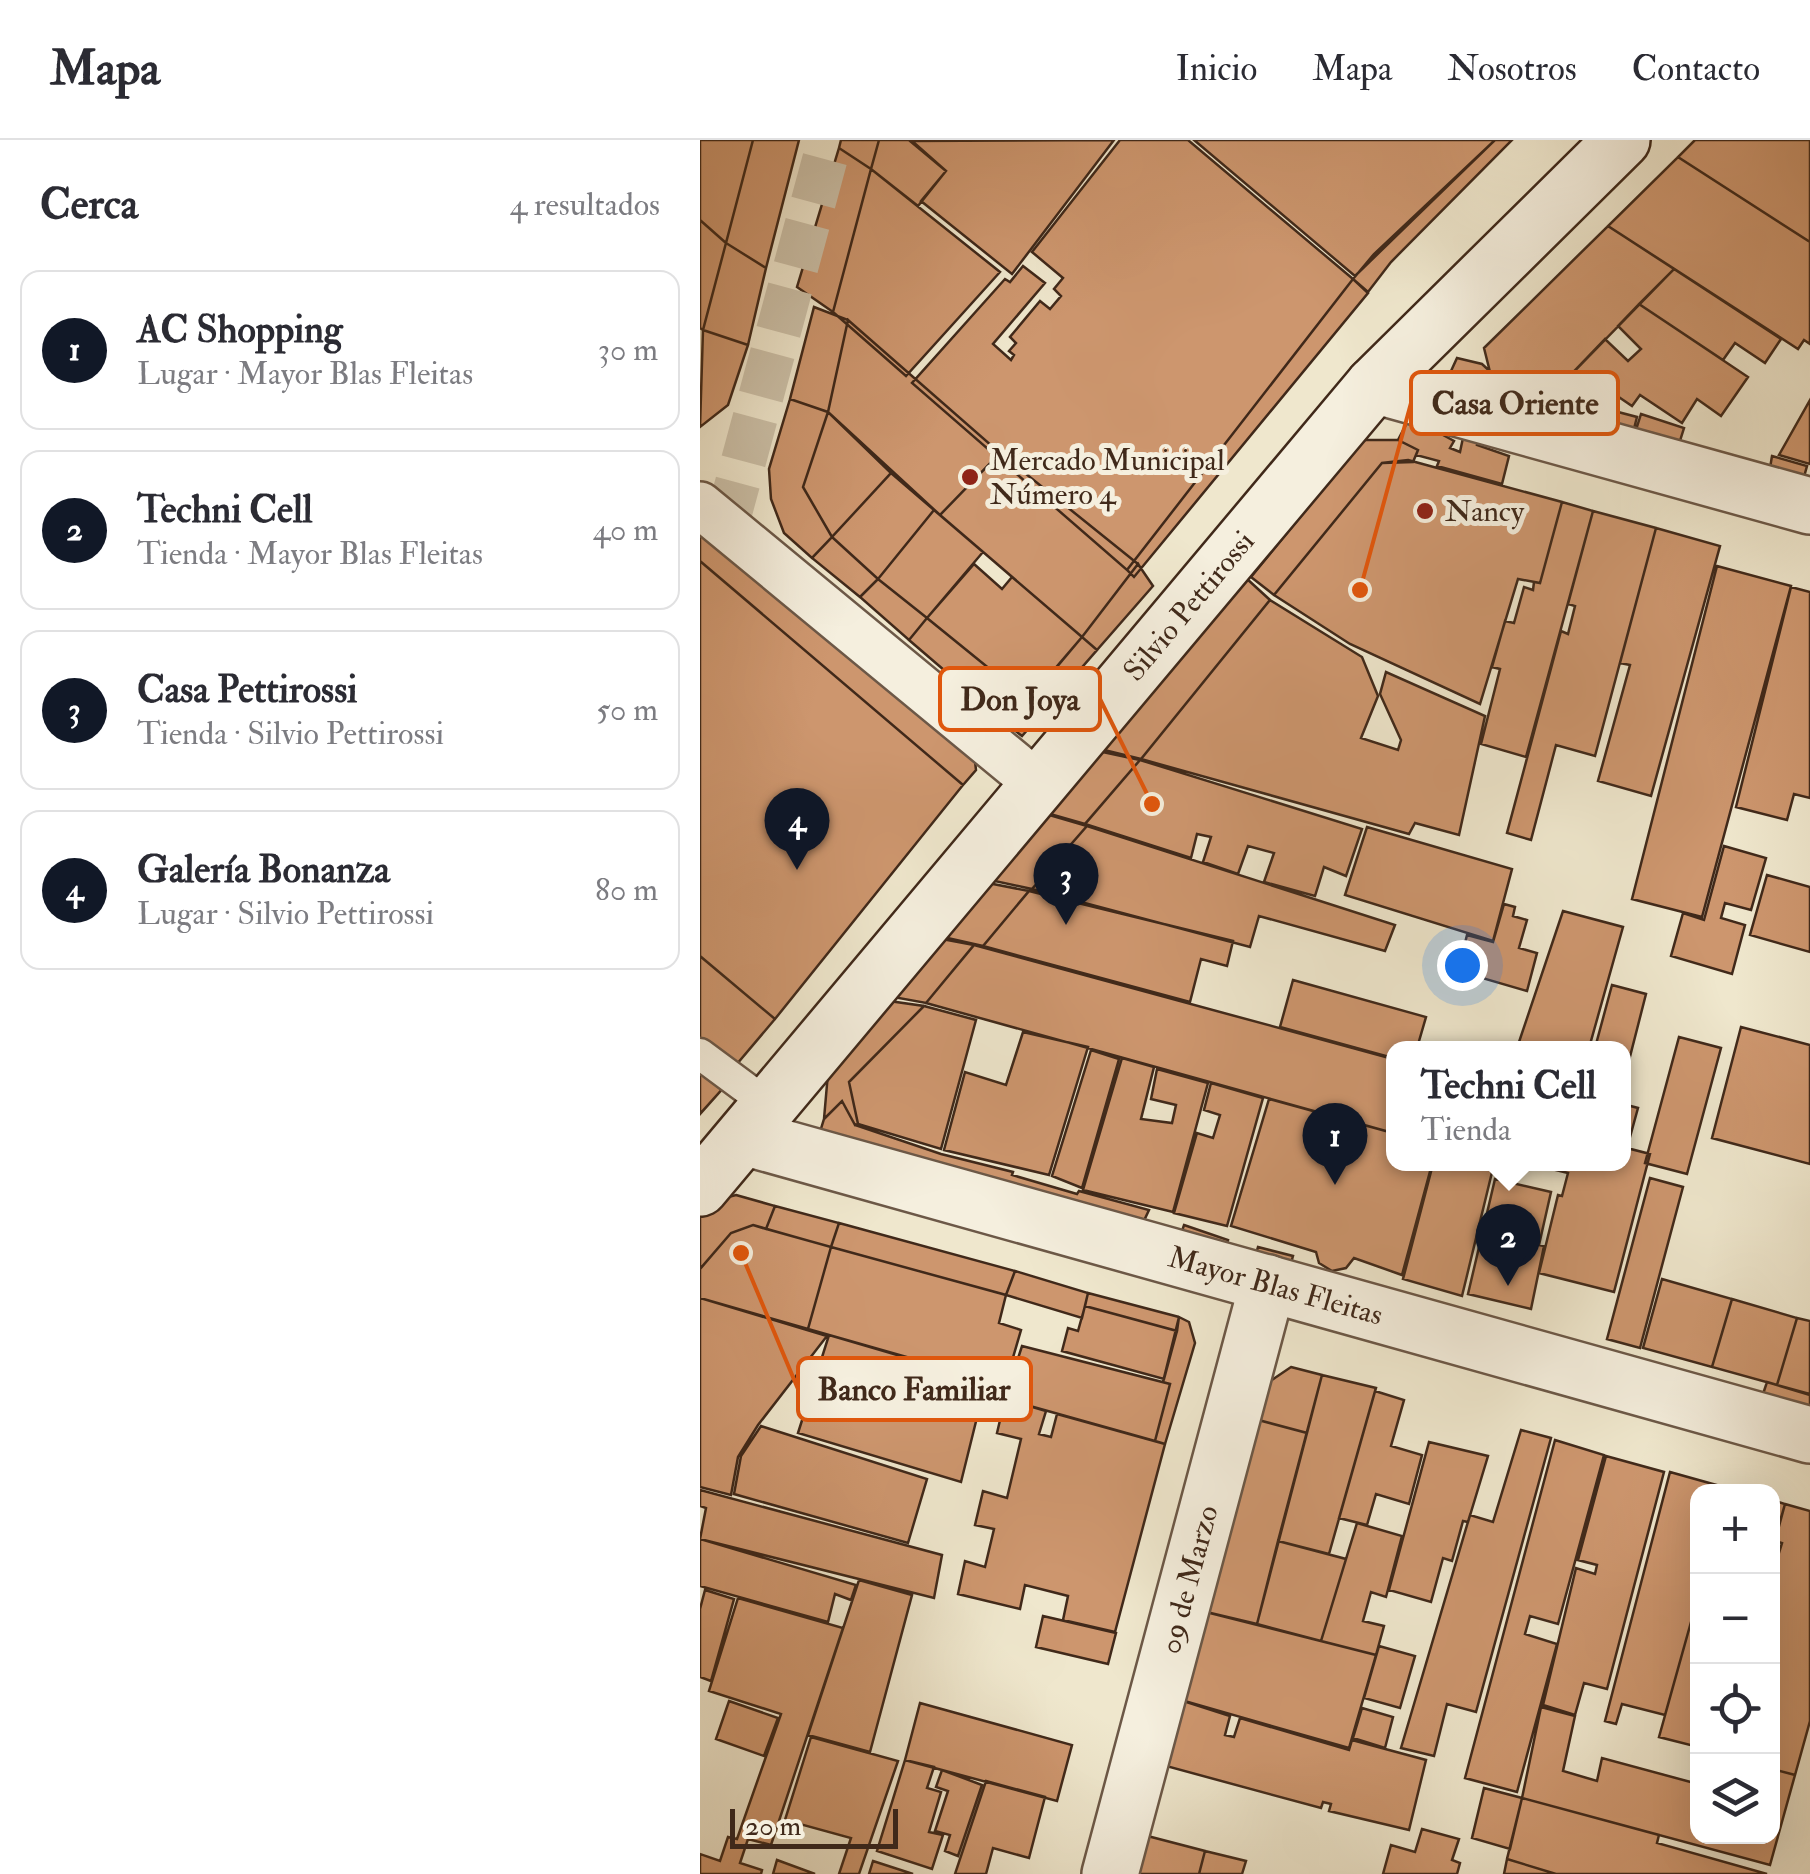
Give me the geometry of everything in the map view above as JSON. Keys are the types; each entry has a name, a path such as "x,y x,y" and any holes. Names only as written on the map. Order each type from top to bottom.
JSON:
{"street":[{"name":"Silvio Pettirossi","path":"700,1188 1374,385 1622,140"},
{"path":"1374,385 1810,506"},
{"path":"700,504 1039,785"},
{"name":"Mayor Blas Fleitas","path":"757,1122 1268,1283 1810,1435"},
{"name":"09 de Marzo","path":"1110,1874 1268,1283"}],"lane":[{"path":"700,1054 757,1122"}],"building":[{"path":"700,140 753,140 726,243 700,220"},
{"path":"753,140 799,140 766,268 726,243"},
{"path":"841,140 879,140 871,169 839,148"},
{"path":"879,140 911,140 946,171 918,206 871,169"},
{"path":"1114,140 1012,274 921,201 946,171 910,141"},
{"path":"1120,140 1188,140 1353,279 1127,570 912,383 1005,279 1010,282 1023,266 1045,283 993,344 1011,360 1014,355 1009,351 1016,343 1010,337 1040,301 1050,309 1061,296 1054,289 1063,278 1032,252"},
{"path":"1194,140 1495,140 1355,276"},
{"path":"1495,140 1512,140 1391,262 1368,292 1353,279 1374,254"},
{"path":"1695,140 1810,140 1810,242 1678,157"},
{"path":"839,148 871,169 833,312 797,287"},
{"path":"1678,157 1810,242 1810,344 1804,340 1798,349 1608,226"},
{"path":"871,169 1000,272 906,376 833,312"},
{"path":"700,220 726,243 703,330 700,328"},
{"path":"1608,226 1674,269 1555,391 1490,372 1484,348"},
{"path":"726,243 766,268 748,345 703,330"},
{"path":"1674,269 1781,339 1765,363 1735,343 1723,360 1639,304"},
{"path":"1353,279 1368,293 1134,577 1127,570"},
{"path":"1639,304 1748,377 1721,416 1697,399 1682,423 1640,395 1632,406 1604,387 1594,402 1555,391 1605,339 1628,361 1641,349 1618,326"},
{"path":"814,307 848,320 828,412 790,399"},
{"path":"848,320 1000,453 940,515 828,412"},
{"path":"703,330 748,345 728,405 700,427"},
{"path":"1457,358 1482,364 1495,376 1492,381 1500,385 1488,403 1445,384"},
{"path":"1504,382 1637,417 1629,448 1496,410"},
{"path":"790,399 828,412 803,487 832,537 812,558 784,533 771,499 769,469"},
{"path":"1810,400 1810,464 1779,455"},
{"path":"828,412 891,473 832,537 803,487"},
{"path":"1641,414 1684,428 1673,463 1630,449"},
{"path":"1410,417 1454,441 1450,448 1460,452 1464,433 1479,437 1477,445 1509,456 1502,484 1437,466 1439,461 1416,455 1418,450 1398,440"},
{"path":"1363,440 1398,440 1418,450 1413,462 1382,463 1274,595 1251,577"},
{"path":"1000,453 1138,564 1082,637 940,515"},
{"path":"1772,456 1807,466 1798,498 1770,468"},
{"path":"1408,460 1562,502 1540,583 1518,579 1480,704 1350,644 1274,595 1382,463"},
{"path":"891,473 934,510 878,579 832,537"},
{"path":"1562,502 1593,511 1526,757 1481,744 1500,669 1492,667 1505,621 1514,623 1524,587 1533,590 1534,582 1540,583"},
{"path":"934,510 983,552 927,618 878,579"},
{"path":"1593,511 1656,528 1595,756 1556,745 1531,840 1507,833 1561,631 1568,634 1575,606 1568,604"},
{"path":"1656,528 1720,546 1651,796 1598,781 1630,665 1620,663"},
{"path":"700,534 975,761 976,770 963,785 700,561"},
{"path":"832,537 878,579 860,597 812,558"},
{"path":"700,561 963,785 775,1019 700,956"},
{"path":"974,564 1002,589 1012,577 1082,637 1028,700 927,618"},
{"path":"1138,564 1153,586 1097,650 1082,637"},
{"path":"1717,566 1791,586 1702,917 1632,899"},
{"path":"1246,578 1270,600 1141,759 1100,749"},
{"path":"878,579 927,618 909,640 860,597"},
{"path":"1791,587 1810,592 1810,798 1794,794 1787,820 1736,807"},
{"path":"1270,600 1362,657 1378,696 1361,738 1398,750 1401,740 1380,694 1386,672 1485,716 1459,835 1415,823 1409,834 1141,759"},
{"path":"927,618 1028,700 1008,725 909,640"},
{"path":"1082,637 1097,650 1022,736 1008,725"},
{"path":"1098,751 1140,760 1085,824 1043,812"},
{"path":"1140,760 1362,829 1346,876 1324,867 1315,896 1264,882 1274,853 1248,846 1238,874 1203,862 1211,837 1197,834 1191,858 1085,824"},
{"path":"1046,814 1087,826 1032,889 990,880"},
{"path":"1087,826 1395,925 1385,951 1259,916 1250,947 1032,889"},
{"path":"1367,827 1512,869 1493,941 1345,895"},
{"path":"1724,846 1766,858 1751,910 1725,903 1721,918 1745,925 1732,974 1671,956 1683,913 1704,920"},
{"path":"1767,875 1810,887 1810,952 1750,935"},
{"path":"988,883 1029,891 983,946 943,937"},
{"path":"1029,891 1233,941 1227,966 1201,959 1190,1002 983,946"},
{"path":"1504,904 1515,907 1513,916 1527,920 1519,948 1537,953 1527,991 1458,971 1467,935 1493,942"},
{"path":"1563,911 1623,927 1591,1041 1519,1041"},
{"path":"942,939 974,945 926,1003 893,997"},
{"path":"974,945 1386,1057 1386,1131 926,1003"},
{"path":"700,956 775,1019 731,1071 700,1045"},
{"path":"1293,980 1426,1017 1419,1041 1386,1041 1386,1056 1280,1027"},
{"path":"1612,985 1646,994 1631,1053 1631,1041 1597,1041"},
{"path":"889,1001 924,1006 849,1082 858,1124 855,1125 842,1101 824,1119 828,1073"},
{"path":"924,1006 976,1020 941,1149 858,1124 849,1082"},
{"path":"1741,1027 1810,1045 1810,1164 1712,1138"},
{"path":"1023,1032 1088,1047 1049,1175 944,1150 965,1072 1006,1085"},
{"path":"1679,1037 1721,1048 1687,1174 1645,1163"},
{"path":"1091,1050 1119,1059 1082,1188 1052,1176"},
{"path":"1122,1058 1154,1067 1141,1119 1172,1123 1176,1105 1151,1099 1157,1069 1208,1083 1173,1212 1083,1190"},
{"path":"700,1071 725,1086 700,1114"},
{"path":"1211,1083 1263,1098 1227,1226 1174,1213 1197,1133 1213,1138 1220,1115 1204,1110"},
{"path":"1269,1099 1386,1131 1386,1171 1430,1171 1402,1275 1354,1258 1346,1268 1332,1271 1319,1263 1316,1252 1231,1226"},
{"path":"842,1101 855,1125 1077,1194 1079,1191 1149,1210 1133,1244 820,1132 824,1119"},
{"path":"1631,1106 1638,1108 1631,1133"},
{"path":"1631,1149 1650,1154 1614,1292 1539,1273 1558,1195 1562,1196 1568,1173 1560,1171 1631,1171"},
{"path":"1431,1171 1492,1171 1462,1296 1403,1279"},
{"path":"1650,1178 1683,1187 1640,1348 1607,1339"},
{"path":"1495,1179 1551,1192 1531,1309 1468,1294"},
{"path":"736,1195 775,1206 766,1229 753,1225 731,1233 700,1269 700,1214 709,1202"},
{"path":"775,1206 839,1223 831,1247 766,1229"},
{"path":"839,1223 1015,1271 1006,1295 831,1247"},
{"path":"753,1225 831,1247 808,1329 700,1298 700,1269 731,1233"},
{"path":"1184,1225 1228,1240 1222,1260 1177,1246"},
{"path":"831,1247 1006,1295 999,1323 1021,1330 1005,1385 808,1329"},
{"path":"1258,1247 1293,1256 1288,1274 1253,1264"},
{"path":"1015,1271 1088,1293 1082,1318 1006,1295"},
{"path":"1662,1279 1732,1299 1712,1367 1643,1348"},
{"path":"1088,1293 1179,1317 1177,1331 1085,1306"},
{"path":"700,1298 827,1336 738,1457 731,1495 700,1487"},
{"path":"1732,1299 1797,1318 1777,1385 1712,1367"},
{"path":"1085,1306 1177,1331 1164,1379 1062,1351 1068,1328 1078,1331"},
{"path":"1179,1317 1189,1322 1195,1343 1165,1444 1155,1441 1170,1384 1163,1382"},
{"path":"1797,1318 1810,1321 1810,1394 1777,1385"},
{"path":"829,1335 986,1381 961,1482 798,1433"},
{"path":"1022,1346 1170,1384 1155,1441 1005,1399"},
{"path":"1291,1367 1322,1375 1307,1433 1247,1417 1257,1390"},
{"path":"1322,1375 1376,1388 1329,1554 1278,1541"},
{"path":"1767,1382 1810,1395 1810,1411 1762,1397"},
{"path":"1375,1391 1404,1400 1391,1446 1422,1455 1409,1504 1376,1494 1367,1525 1339,1518"},
{"path":"1005,1399 1046,1411 1039,1434 1051,1437 1057,1414 1165,1444 1115,1632 1063,1620 1068,1596 1025,1585 1020,1609 958,1594 965,1561 985,1567 994,1529 975,1525 983,1491 1007,1498 1021,1439 997,1433"},
{"path":"1247,1417 1307,1433 1257,1624 1198,1610"},
{"path":"761,1426 927,1479 908,1543 734,1494 741,1456"},
{"path":"1521,1430 1551,1438 1476,1712 1447,1704 1434,1756 1401,1748 1470,1515 1493,1522"},
{"path":"1555,1440 1604,1455 1558,1624 1530,1616 1525,1634 1557,1644 1517,1792 1465,1778"},
{"path":"1429,1442 1488,1456 1468,1522 1463,1521 1452,1561 1443,1558 1431,1602 1389,1590"},
{"path":"1606,1456 1664,1472 1607,1689 1584,1683 1575,1715 1543,1705 1576,1568 1595,1574 1597,1565 1578,1560"},
{"path":"1670,1472 1713,1484 1690,1484 1690,1626 1665,1715 1622,1704 1616,1724 1605,1721"},
{"path":"700,1490 942,1555 934,1598 700,1539 706,1508 700,1506"},
{"path":"1785,1504 1810,1511 1810,1721 1795,1775 1780,1771 1780,1522"},
{"path":"1357,1523 1402,1536 1386,1597 1371,1592 1363,1621 1384,1626 1376,1655 1321,1641"},
{"path":"700,1539 856,1585 851,1600 835,1594 828,1622 700,1586"},
{"path":"1278,1541 1346,1559 1321,1641 1257,1624"},
{"path":"859,1580 912,1595 870,1752 808,1735"},
{"path":"705,1590 734,1599 711,1681 700,1677 700,1609"},
{"path":"738,1598 843,1628 771,1845 748,1839 740,1863 762,1870 761,1874 700,1874 700,1854 720,1861 728,1837 737,1839 781,1714 709,1691"},
{"path":"1198,1610 1376,1655 1349,1748 1174,1698"},
{"path":"1043,1616 1116,1633 1108,1664 1036,1647"},
{"path":"1690,1626 1690,1745 1659,1737"},
{"path":"1379,1646 1415,1656 1400,1708 1364,1698"},
{"path":"1174,1698 1230,1716 1225,1735 1234,1737 1240,1718 1349,1750 1352,1740 1426,1760 1409,1830 1329,1811 1331,1804 1323,1802 1321,1808 1155,1763"},
{"path":"729,1701 778,1718 764,1756 716,1739"},
{"path":"920,1703 1072,1745 1057,1801 905,1760"},
{"path":"1541,1707 1575,1716 1563,1771 1597,1781 1602,1758 1690,1782 1690,1843 1522,1798"},
{"path":"1362,1708 1393,1717 1385,1748 1353,1738"},
{"path":"811,1737 898,1761 859,1874 839,1874 851,1838 785,1820"},
{"path":"905,1760 934,1767 927,1788 941,1792 929,1832 943,1835 932,1869 877,1851"},
{"path":"942,1770 982,1785 958,1856 945,1851 950,1835 935,1831 948,1791 936,1787"},
{"path":"1780,1771 1795,1775 1780,1829"},
{"path":"986,1781 1045,1797 1029,1858 993,1848 986,1874 955,1874"},
{"path":"1484,1788 1522,1798 1510,1849 1472,1838"},
{"path":"1522,1798 1659,1835 1657,1843 1767,1874 1556,1874 1507,1859"},
{"path":"1422,1829 1459,1839 1452,1860 1460,1863 1457,1874 1383,1874 1391,1845 1415,1852"},
{"path":"1136,1833 1205,1851 1199,1874 1124,1874"},
{"path":"1692,1844 1776,1844 1770,1865"},
{"path":"1205,1851 1246,1861 1242,1874 1199,1874"},
{"path":"1507,1859 1556,1874 1504,1874"},
{"path":"777,1860 815,1874 773,1874"},
{"path":"873,1861 913,1874 869,1874"}],"tunnel":[{"path":"726,526 830,140"}],"place":[{"name":"Mercado Municipal Número 4","path":"970,477"},
{"name":"Nancy","path":"1425,511"},
{"name":"Casa Oriente","path":"1360,590"},
{"name":"Don Joya","path":"1152,804"},
{"name":"Galería Bonanza","path":"797,870"},
{"name":"Casa Pettirossi","path":"1066,925"},
{"name":"AC Shopping","path":"1335,1185"},
{"name":"Banco Familiar","path":"741,1253"},
{"name":"Techni Cell","path":"1508,1286"}]}
